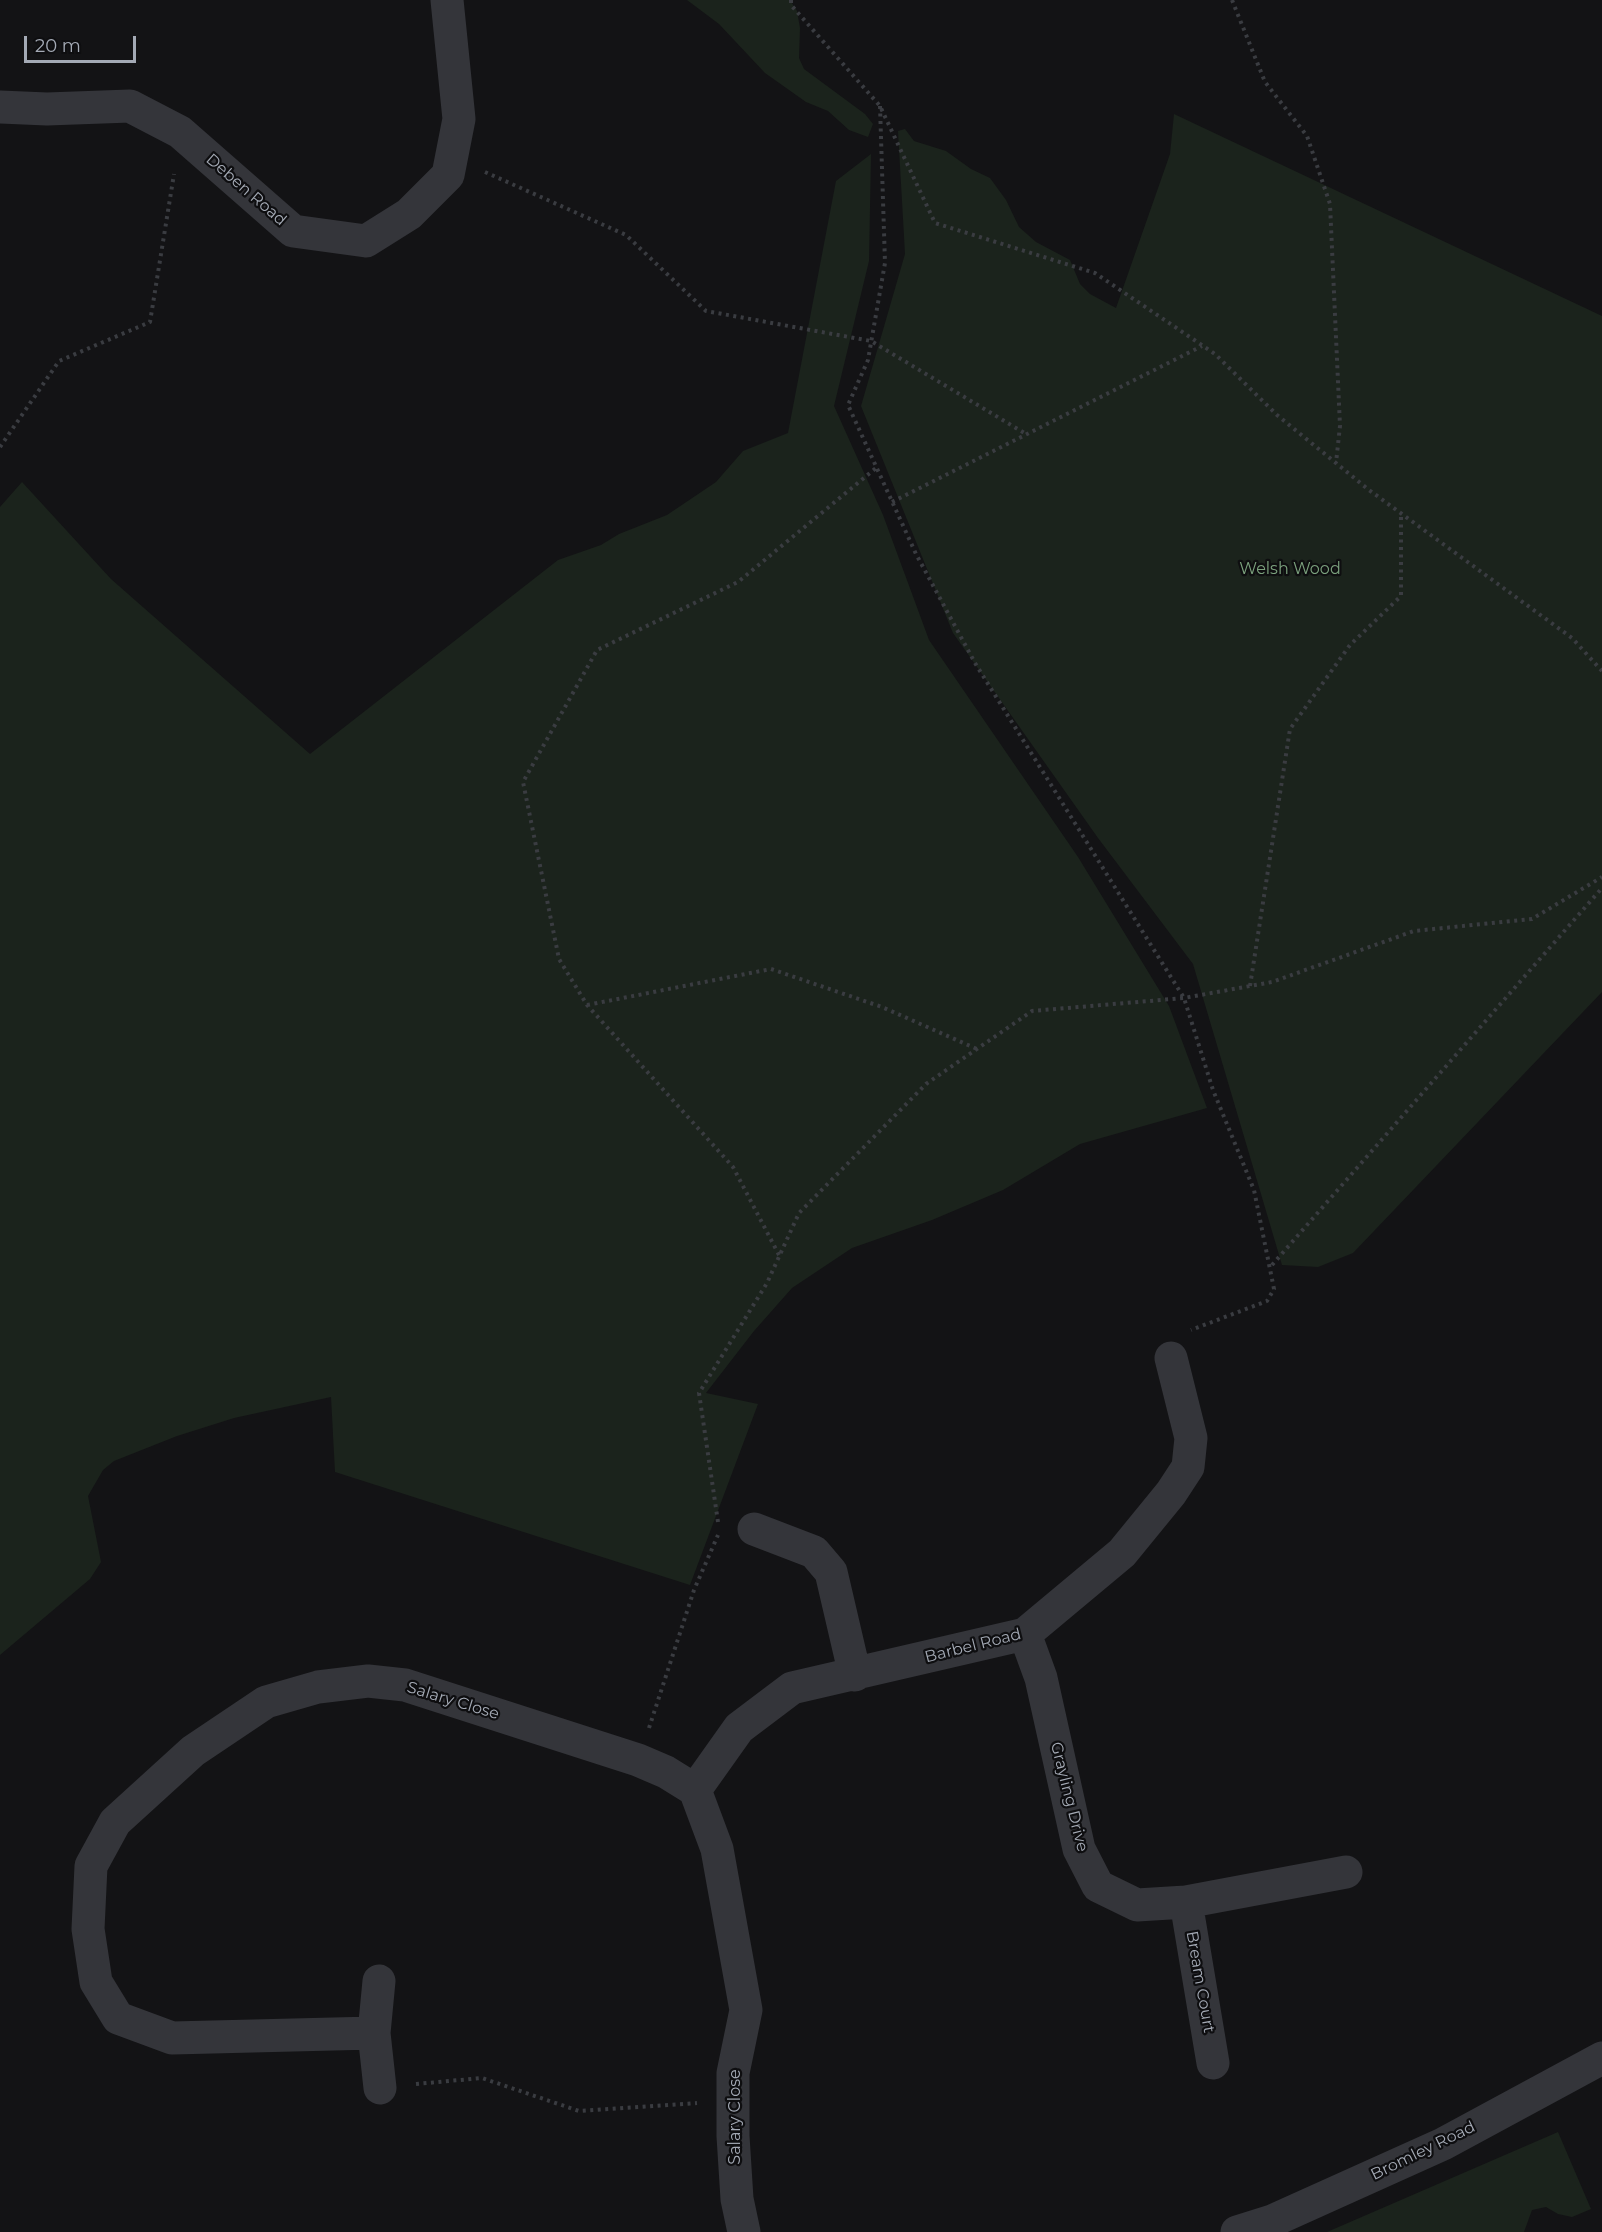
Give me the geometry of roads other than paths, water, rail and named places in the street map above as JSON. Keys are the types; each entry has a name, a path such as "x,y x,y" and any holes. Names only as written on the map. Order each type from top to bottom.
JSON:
{"street":[{"name":"Deben Road","path":"0,107 48,109 130,106 180,132 293,231 366,241 409,214 448,175 459,119 447,0"},
{"name":"Barbel Road","path":"696,1790 739,1728 792,1688 1026,1634 1122,1553 1171,1493 1188,1467 1191,1438 1171,1358"},
{"path":"754,1529 814,1552 831,1572 855,1675"},
{"name":"Grayling Drive","path":"1026,1634 1041,1678 1079,1849 1098,1886 1137,1905 1186,1902 1346,1872"},
{"name":"Salary Close","path":"374,2033 172,2038 118,2018 96,1982 88,1929 92,1866 115,1822 193,1751 266,1702 318,1687 368,1681 405,1685 638,1760 666,1772 696,1790 717,1849 746,2010 733,2073 737,2199 744,2232"},
{"name":"Bream Court","path":"1186,1902 1214,2063"},
{"path":"379,1981 374,2033 380,2088"},
{"name":"Bromley Road","path":"1237,2232 1272,2221 1443,2144 1602,2058"}],"park label":[{"name":"Welsh Wood","path":"1290,569"}]}
